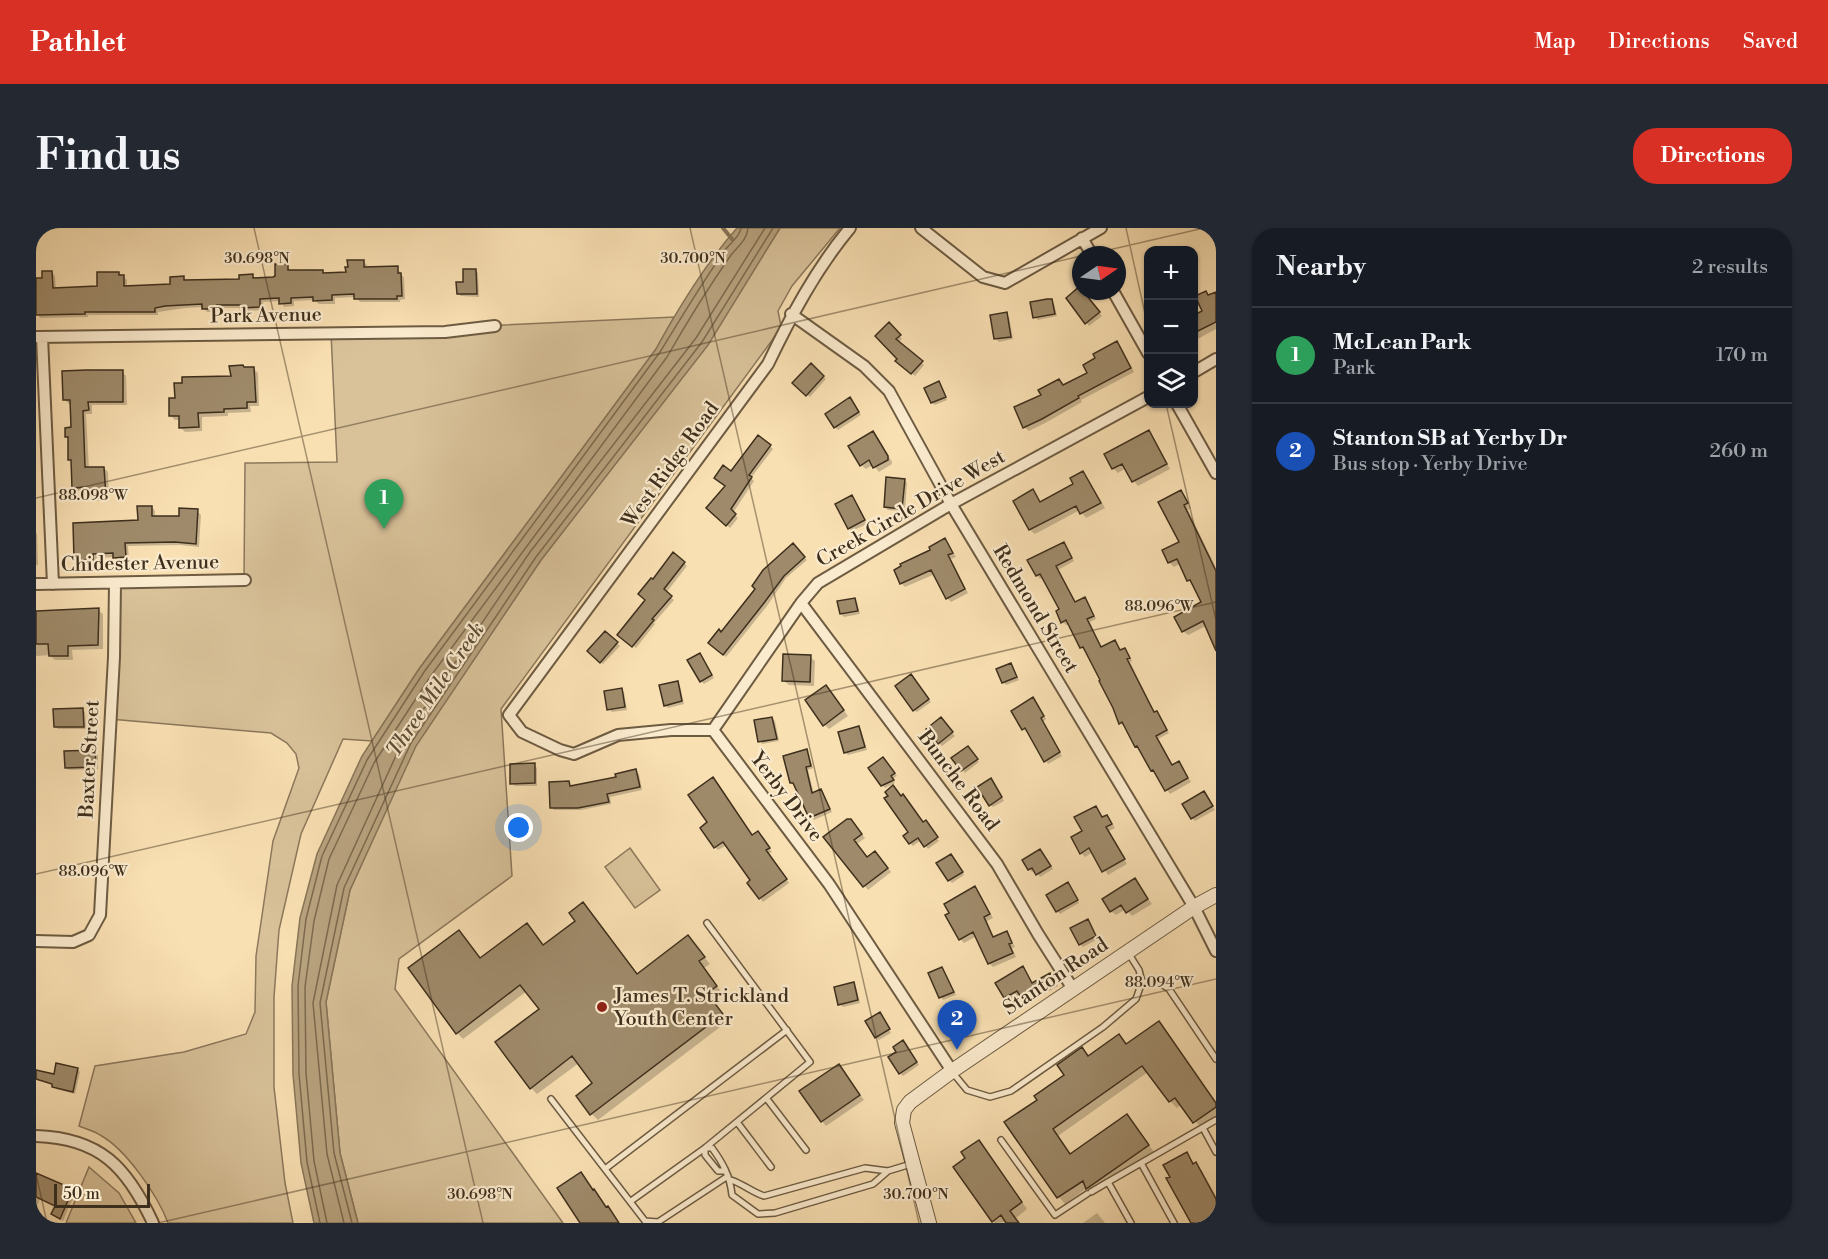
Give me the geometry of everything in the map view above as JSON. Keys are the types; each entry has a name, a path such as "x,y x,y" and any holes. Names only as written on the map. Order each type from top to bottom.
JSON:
{"street":[{"name":"West Ridge Road","path":"713,730 670,730 618,735 574,754 522,732 509,715 768,364 792,314 832,250 850,228"},
{"path":"921,228 983,277 1005,283 1101,228"},
{"path":"1082,238 1087,246"},
{"path":"1118,300 1144,344"},
{"name":"Redmond Street","path":"792,314 864,366 889,390 951,504 1194,907 1216,951"},
{"name":"Park Avenue","path":"39,337 446,332 495,326"},
{"path":"39,337 52,584"},
{"path":"1198,370 1216,360"},
{"name":"Creek Circle Drive West","path":"713,730 801,603 818,583 951,504 1144,400"},
{"path":"1179,408 1216,473"},
{"name":"Chidester Avenue","path":"36,584 244,580"},
{"name":"Baxter Street","path":"36,941 73,942 88,935 100,915 114,657 115,583"},
{"name":"Bunche Road","path":"801,603 997,864 1073,989"},
{"name":"Yerby Drive","path":"713,730 829,884 952,1071"},
{"name":"Stanton Road","path":"914,1164 902,1123 904,1110 910,1102 1127,952 1216,895"},
{"path":"36,1136 54,1137 88,1145 110,1160 126,1176 153,1223"},
{"path":"914,1164 929,1223"}],"lane":[{"path":"631,1201 705,1148 810,1062 707,923"},
{"path":"952,1071 968,1090 990,1097 1011,1091 1103,1027 1136,999 1142,982 1139,970 1127,952"},
{"path":"1142,982 1158,982 1169,988 1216,1059"},
{"path":"605,1169 787,1030"},
{"path":"551,1099 645,1221 658,1222 728,1176"},
{"path":"766,1099 806,1150"},
{"path":"1001,1140 1055,1215 1216,1120"},
{"path":"737,1122 771,1167"},
{"path":"1203,1128 1216,1152"},
{"path":"705,1148 712,1148 723,1163 732,1195 758,1214 775,1213 873,1184 888,1171"},
{"path":"705,1148 705,1155 718,1171 764,1196 865,1168 888,1171 914,1164"},
{"path":"1141,1163 1174,1223"},
{"path":"1108,1182 1131,1223"}],"shaded area":[{"path":"780,228 840,228 792,286 778,311 781,326 773,339 501,709 512,876 399,959 395,989 563,1223 358,1223 340,1153 326,1002 350,890 415,746 541,560 707,345"},
{"path":"674,317 656,349 419,669 372,741 343,739 301,834 279,930 274,997 274,1087 285,1183 293,1223 168,1223 149,1187 120,1151 98,1134 79,1126 95,1066 184,1052 246,1034 255,1012 256,956 273,841 299,768 296,754 287,743 271,733 110,719 115,583 244,579 245,463 337,462 331,333"},
{"path":"630,848 660,890 635,908 605,867"},
{"path":"89,1167 119,1193 136,1223 66,1223"}],"water":[{"name":"Three Mile Creek","path":"737,228 780,228 708,345 541,560 416,746 350,890 326,1002 340,1153 358,1223 314,1223 301,1163 293,1074 292,986 300,918 317,854 362,756 419,669 656,349 693,286"}],"building":[{"path":"347,260 364,260 364,267 398,266 398,273 401,273 402,296 397,296 397,299 354,299 354,294 332,295 332,300 313,301 313,297 291,298 291,303 279,304 279,298 260,299 260,307 240,308 240,305 217,305 217,309 202,309 202,304 165,306 155,308 155,312 36,315 36,278 42,278 42,271 52,271 53,288 97,286 97,272 119,272 119,275 124,275 124,286 170,284 170,277 184,276 184,280 239,279 239,275 253,274 253,278 273,277 275,276 275,264 288,264 288,270 346,272"},
{"path":"463,269 476,269 477,294 457,294 456,282 463,282"},
{"path":"1206,291 1208,295 1216,292 1216,322 1198,331 1198,313 1202,311 1198,302 1198,295"},
{"path":"1072,293 1072,300 1090,300 1100,312 1085,324 1066,298"},
{"path":"1052,299 1055,314 1033,318 1030,302"},
{"path":"1007,312 1011,337 994,339 990,315"},
{"path":"889,322 901,335 896,339 923,361 911,374 895,361 897,359 875,336"},
{"path":"1117,341 1131,368 1023,428 1014,407 1041,395 1038,390 1059,379 1063,385 1087,373 1083,365 1095,358 1093,354"},
{"path":"811,363 824,376 806,396 792,383"},
{"path":"229,366 254,367 256,402 247,402 247,408 198,413 199,427 179,428 179,416 169,416 169,398 175,398 174,383 182,383 182,377 231,376"},
{"path":"123,370 123,402 88,402 89,410 83,411 85,467 104,467 106,497 87,497 86,487 72,488 68,437 65,437 65,428 71,427 70,400 63,400 62,371"},
{"path":"939,381 946,397 931,403 924,388"},
{"path":"850,397 859,412 834,428 825,414"},
{"path":"1149,430 1167,464 1132,482 1122,464 1112,469 1104,454"},
{"path":"873,431 888,456 888,460 873,468 869,460 860,466 848,446"},
{"path":"758,435 771,445 749,475 752,477 731,509 736,514 726,526 706,508 725,486 714,478 723,465 731,471"},
{"path":"1083,471 1101,503 1080,514 1076,506 1029,530 1013,501 1033,489 1040,502 1073,484 1070,478"},
{"path":"886,477 905,479 902,509 884,507"},
{"path":"1181,490 1188,503 1184,505 1216,571 1216,651 1203,621 1182,632 1174,617 1201,602 1190,580 1187,581 1177,559 1168,563 1162,550 1179,542 1158,502"},
{"path":"852,495 865,520 848,529 835,504"},
{"path":"137,506 152,506 152,516 179,516 179,508 198,509 196,544 125,543 126,557 113,558 113,553 93,554 93,560 74,560 73,523 138,520"},
{"path":"945,538 953,553 948,555 965,589 946,599 931,570 900,584 894,570 901,566 900,564 930,550 929,547"},
{"path":"1064,542 1072,558 1056,566 1075,602 1085,597 1094,616 1087,619 1101,647 1115,640 1120,650 1125,648 1130,658 1127,659 1154,712 1157,711 1167,730 1156,736 1172,765 1179,761 1188,778 1165,791 1137,746 1135,747 1122,722 1119,724 1083,647 1080,648 1066,620 1061,623 1056,611 1059,609 1040,574 1036,576 1027,560"},
{"path":"793,543 805,557 784,576 723,655 708,643 719,629 721,632 755,589 752,586 763,570"},
{"path":"673,552 685,562 664,589 672,596 632,647 617,635 645,600 638,594 651,578 653,579"},
{"path":"855,598 858,611 840,614 837,601"},
{"path":"99,608 98,645 68,646 68,656 49,656 48,644 36,644 36,611"},
{"path":"605,631 618,642 600,663 587,651"},
{"path":"700,653 712,675 700,682 687,660"},
{"path":"783,654 811,655 810,682 782,681"},
{"path":"1011,663 1017,677 1002,683 996,669"},
{"path":"911,674 929,699 913,711 895,686"},
{"path":"678,681 682,701 664,706 659,685"},
{"path":"826,685 844,710 823,726 805,700"},
{"path":"622,688 625,707 607,710 604,691"},
{"path":"1033,697 1044,716 1041,718 1060,752 1044,762 1025,728 1022,730 1011,711"},
{"path":"83,708 84,727 54,727 53,709"},
{"path":"772,717 777,739 758,742 754,720"},
{"path":"941,717 953,732 938,744 926,729"},
{"path":"859,726 865,747 844,753 838,732"},
{"path":"968,746 978,759 961,771 951,758"},
{"path":"807,749 811,766 806,767 812,793 821,789 830,809 809,818 793,783 790,783 783,756"},
{"path":"95,750 96,767 65,768 64,751"},
{"path":"883,757 895,773 891,776 894,780 881,786 868,768"},
{"path":"535,763 535,783 510,784 510,764"},
{"path":"636,769 640,787 607,794 609,802 578,808 550,808 549,782 569,781 570,786 616,777 615,774"},
{"path":"713,777 752,835 758,831 770,848 766,850 787,879 759,899 747,883 750,880 723,842 714,848 700,828 707,822 688,795"},
{"path":"991,778 1002,797 989,806 977,787"},
{"path":"893,785 901,796 903,794 923,822 926,820 938,837 924,847 918,838 909,844 903,836 908,832 884,798 888,796 885,792"},
{"path":"1204,791 1213,806 1191,819 1182,804"},
{"path":"1096,806 1102,817 1107,815 1112,824 1106,827 1125,859 1102,872 1089,848 1080,854 1071,837 1082,831 1074,817"},
{"path":"847,819 851,819 862,834 854,840 867,857 875,851 888,868 863,887 823,837"},
{"path":"1040,849 1051,866 1036,875 1032,868 1028,870 1022,860"},
{"path":"951,854 963,872 948,881 936,863"},
{"path":"1135,878 1148,899 1126,913 1121,905 1110,912 1102,899"},
{"path":"1068,882 1078,900 1056,912 1046,895"},
{"path":"975,886 990,914 984,917 993,937 1007,931 1012,943 1009,944 1013,953 988,964 973,932 959,940 945,915 949,913 944,904"},
{"name":"James T. Strickland Youth Center","path":"583,902 637,974 688,935 705,957 699,961 717,986 707,993 723,1014 590,1115 576,1096 592,1083 572,1056 530,1089 495,1042 539,1009 520,985 456,1034 408,968 459,930 480,958 527,923 543,945 575,921 569,913"},
{"path":"1088,919 1096,936 1079,945 1070,928"},
{"path":"1023,966 1032,983 1050,973 1055,981 1022,999 1017,991 1004,998 995,983"},
{"path":"942,967 954,992 939,998 928,973"},
{"path":"854,982 858,1000 838,1005 834,987"},
{"path":"880,1012 890,1029 875,1038 865,1021"},
{"path":"1159,1021 1216,1103 1216,1107 1193,1123 1175,1098 1169,1102 1142,1066 1053,1129 1070,1154 1127,1114 1149,1145 1086,1189 1083,1181 1057,1198 1004,1122 1037,1100 1034,1096 1064,1075 1057,1065 1082,1047 1088,1056 1119,1034 1126,1044"},
{"path":"903,1040 917,1062 899,1074 888,1057 896,1052 893,1047"},
{"path":"56,1063 78,1068 73,1092 52,1087 52,1084 36,1079 36,1070 54,1074"},
{"path":"839,1064 860,1095 821,1122 799,1091"},
{"path":"979,1140 1022,1202 1010,1211 1019,1223 1006,1223 1001,1215 992,1222 953,1167 965,1158 961,1152"},
{"path":"1187,1152 1193,1164 1196,1162 1216,1199 1216,1223 1191,1223 1166,1178 1170,1177 1163,1165"},
{"path":"581,1172 619,1223 580,1223 557,1188"},
{"path":"36,1173 73,1189 60,1219 51,1214 55,1206 36,1197"}],"waterway":[{"path":"723,228 732,239"}],"place":[{"name":"McLean Park","path":"384,529"},
{"name":"James T. Strickland Youth Center","path":"602,1007"},
{"name":"Stanton SB at Yerby Dr","path":"957,1050"}]}
